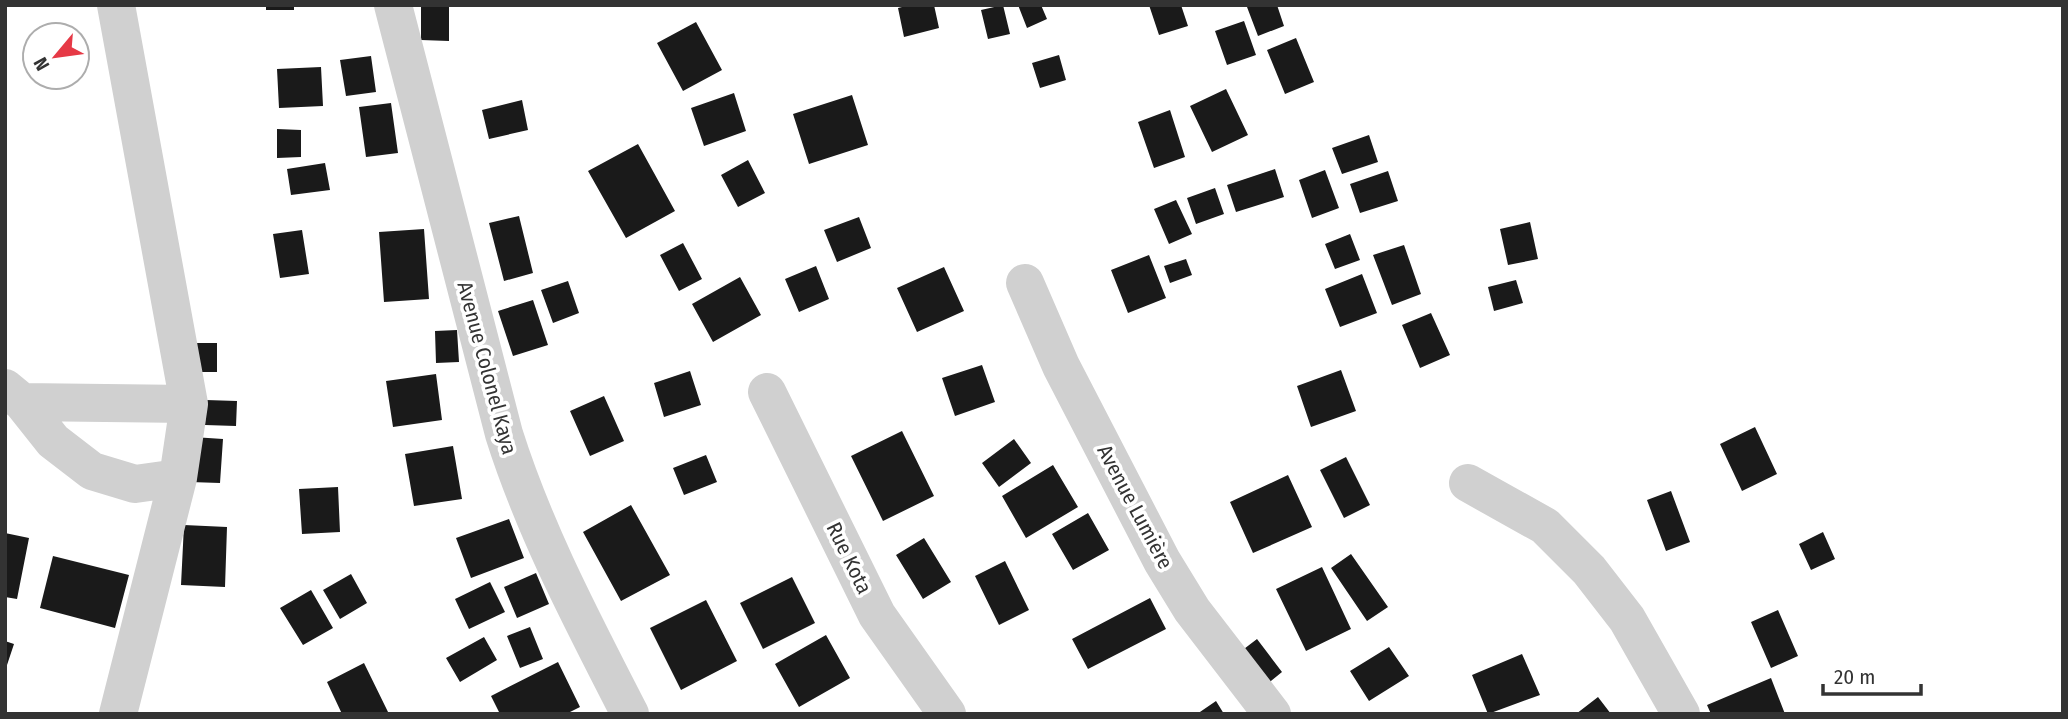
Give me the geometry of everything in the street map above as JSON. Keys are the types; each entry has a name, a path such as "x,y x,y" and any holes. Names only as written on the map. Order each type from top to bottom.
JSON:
{"street":[{"path":"116,5 189,404 178,478 117,714"},
{"name":"Avenue Colonel Kaya","path":"393,5 504,434 523,495 555,567 630,714"},
{"name":"Avenue Lumière","path":"1025,283 1061,366 1162,561 1192,610 1272,714"},
{"name":"Rue Kota","path":"767,392 877,615 947,714"},
{"path":"13,395 189,404"},
{"path":"13,395 53,441 92,471 135,484 178,478"},
{"path":"1468,483 1545,526 1590,570 1627,619 1681,714"}],"building":[{"path":"266,5 294,5 294,10 266,10"},
{"path":"421,5 449,6 449,41 421,40"},
{"path":"934,5 939,28 904,37 898,8"},
{"path":"1003,5 1010,34 988,39 981,10"},
{"path":"1018,5 1041,5 1047,19 1027,28"},
{"path":"1149,5 1181,5 1188,26 1159,35"},
{"path":"1277,5 1284,26 1258,36 1247,7"},
{"path":"1244,21 1256,55 1227,65 1215,31"},
{"path":"696,22 722,70 683,91 657,43"},
{"path":"1296,38 1314,82 1285,94 1267,50"},
{"path":"1059,55 1066,80 1040,88 1032,63"},
{"path":"371,56 376,92 346,96 340,60"},
{"path":"321,67 323,106 279,108 277,69"},
{"path":"1226,89 1248,135 1212,152 1190,106"},
{"path":"734,93 746,131 704,146 691,108"},
{"path":"852,95 868,145 809,164 793,114"},
{"path":"522,100 528,130 489,139 482,110"},
{"path":"391,103 398,153 366,157 359,107"},
{"path":"1170,110 1185,157 1154,168 1138,122"},
{"path":"277,129 301,130 301,157 277,158"},
{"path":"1369,135 1378,162 1342,174 1332,148"},
{"path":"638,144 675,211 626,238 588,171"},
{"path":"748,160 765,193 738,207 721,175"},
{"path":"325,163 330,190 291,195 287,169"},
{"path":"1275,169 1284,197 1236,212 1227,185"},
{"path":"1325,170 1339,208 1312,218 1299,180"},
{"path":"1388,171 1398,201 1360,213 1350,184"},
{"path":"1215,188 1224,214 1196,224 1187,198"},
{"path":"1176,200 1192,234 1169,244 1154,209"},
{"path":"519,216 533,273 504,281 489,223"},
{"path":"859,217 871,248 837,262 824,230"},
{"path":"1530,222 1538,259 1508,265 1500,229"},
{"path":"424,229 429,299 384,302 379,232"},
{"path":"302,230 309,274 280,278 273,234"},
{"path":"1350,234 1360,260 1335,269 1325,244"},
{"path":"683,243 702,279 679,291 660,255"},
{"path":"1404,245 1421,294 1392,305 1373,255"},
{"path":"1149,255 1166,298 1128,313 1111,270"},
{"path":"1186,259 1192,275 1170,283 1164,266"},
{"path":"816,266 829,299 799,312 785,279"},
{"path":"944,267 964,311 917,332 897,288"},
{"path":"1362,274 1377,313 1340,327 1325,289"},
{"path":"740,277 761,315 713,342 692,304"},
{"path":"1516,280 1523,303 1494,311 1488,287"},
{"path":"568,281 579,313 553,323 541,290"},
{"path":"533,300 548,345 513,356 498,311"},
{"path":"1431,313 1450,355 1420,368 1402,325"},
{"path":"457,330 459,362 436,363 435,331"},
{"path":"192,343 217,343 217,372 192,372"},
{"path":"982,365 995,402 955,416 942,378"},
{"path":"1341,370 1356,411 1311,427 1297,386"},
{"path":"690,371 701,405 664,417 654,383"},
{"path":"436,374 442,420 393,427 386,381"},
{"path":"604,396 624,441 590,456 570,411"},
{"path":"206,400 237,401 236,426 205,425"},
{"path":"1755,427 1777,474 1742,491 1720,444"},
{"path":"902,431 934,496 883,521 851,456"},
{"path":"193,437 223,439 220,483 190,482"},
{"path":"1014,439 1031,463 999,487 982,463"},
{"path":"453,446 462,499 414,506 405,454"},
{"path":"706,455 717,482 684,495 673,468"},
{"path":"1346,457 1370,505 1344,518 1320,470"},
{"path":"1053,465 1078,507 1026,538 1002,496"},
{"path":"1288,475 1312,527 1253,553 1230,502"},
{"path":"338,487 340,532 302,534 299,489"},
{"path":"1671,491 1690,542 1666,551 1647,500"},
{"path":"631,505 670,575 621,601 583,532"},
{"path":"1088,513 1109,550 1073,570 1052,534"},
{"path":"509,519 524,558 471,578 456,538"},
{"path":"184,525 227,527 225,587 181,585"},
{"path":"1823,532 1835,559 1811,570 1799,544"},
{"path":"5,533 29,538 17,599 5,597"},
{"path":"924,538 951,582 923,599 896,555"},
{"path":"1351,554 1388,607 1367,621 1331,568"},
{"path":"53,556 129,575 115,628 40,608"},
{"path":"1005,561 1029,610 999,625 975,576"},
{"path":"1322,567 1351,629 1306,651 1276,589"},
{"path":"536,573 549,604 517,618 504,587"},
{"path":"351,574 367,603 340,619 323,590"},
{"path":"792,577 815,623 763,649 740,603"},
{"path":"490,582 505,612 469,629 455,599"},
{"path":"311,590 333,628 303,645 280,608"},
{"path":"1150,598 1166,629 1088,669 1072,639"},
{"path":"706,600 737,661 681,690 650,628"},
{"path":"1778,610 1798,656 1771,668 1751,622"},
{"path":"530,627 543,659 520,668 507,636"},
{"path":"826,635 850,678 799,707 775,664"},
{"path":"484,637 497,660 460,682 446,658"},
{"path":"1257,639 1282,672 1266,685 1240,652"},
{"path":"5,641 14,644 6,668 5,668"},
{"path":"1389,647 1409,676 1369,701 1350,671"},
{"path":"1522,654 1540,695 1488,714 1472,675"},
{"path":"558,662 580,707 566,714 500,714 491,696"},
{"path":"364,663 389,714 342,714 327,682"},
{"path":"1771,678 1785,714 1711,714 1707,705"},
{"path":"1598,697 1611,714 1576,714"},
{"path":"1216,701 1224,714 1197,714"}]}
